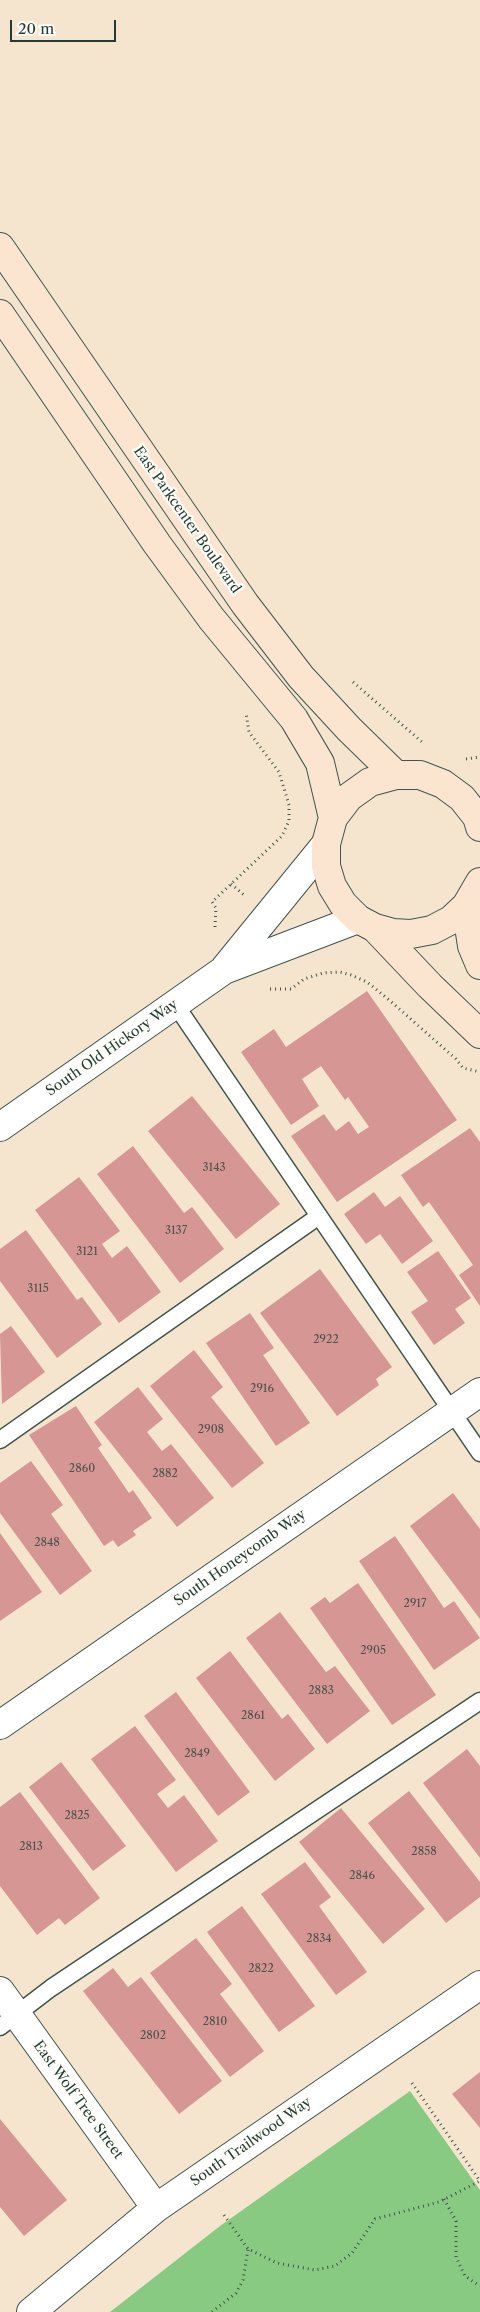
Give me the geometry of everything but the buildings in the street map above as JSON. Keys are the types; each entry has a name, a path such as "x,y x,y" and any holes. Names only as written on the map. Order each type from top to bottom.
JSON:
{"street":[{"name":"East Parkcenter Boulevard","path":"0,247 245,604 301,676 349,730 396,775"},
{"path":"0,314 157,544 211,618 294,719 320,763 334,818"},
{"path":"480,827 471,796 420,775 396,775 370,782 349,797 334,818 326,844 326,866 332,886 343,904 367,924 480,1034"},
{"name":"South Old Hickory Way","path":"0,1127 224,970 326,844"},
{"path":"367,924 393,933 411,934 432,930 451,920 466,906 480,882"},
{"path":"466,906 472,946 480,965"},
{"name":"South Old Hickory Way","path":"224,970 367,924"},
{"name":"South Honeycomb Way","path":"0,1725 480,1392"},
{"name":"South Trailwood Way","path":"32,2312 156,2208 480,1985"},
{"name":"East Wolf Tree Street","path":"0,1991 8,2020 156,2208"}],"lane":[{"path":"175,1004 480,1453"},
{"path":"0,1440 320,1216"},
{"path":"8,2020 480,1701"}],"path":[{"path":"352,681 423,743"},
{"path":"212,902 282,836 289,821 289,805 278,772 249,732"},
{"path":"461,759 471,760 480,757"},
{"path":"291,989 304,979 323,973 340,972 352,975 367,982 388,999 456,1059 463,1068 480,1072"},
{"path":"224,2215 248,2248 277,2263 315,2270 335,2266 352,2253 375,2219 444,2199 480,2181 412,2083"},
{"path":"444,2199 456,2221 456,2257 465,2276 480,2286"},
{"path":"212,2312 236,2293 243,2280 248,2248"}],"green space":[{"path":"410,2091 480,2190 480,2312 110,2312 220,2226"}]}
